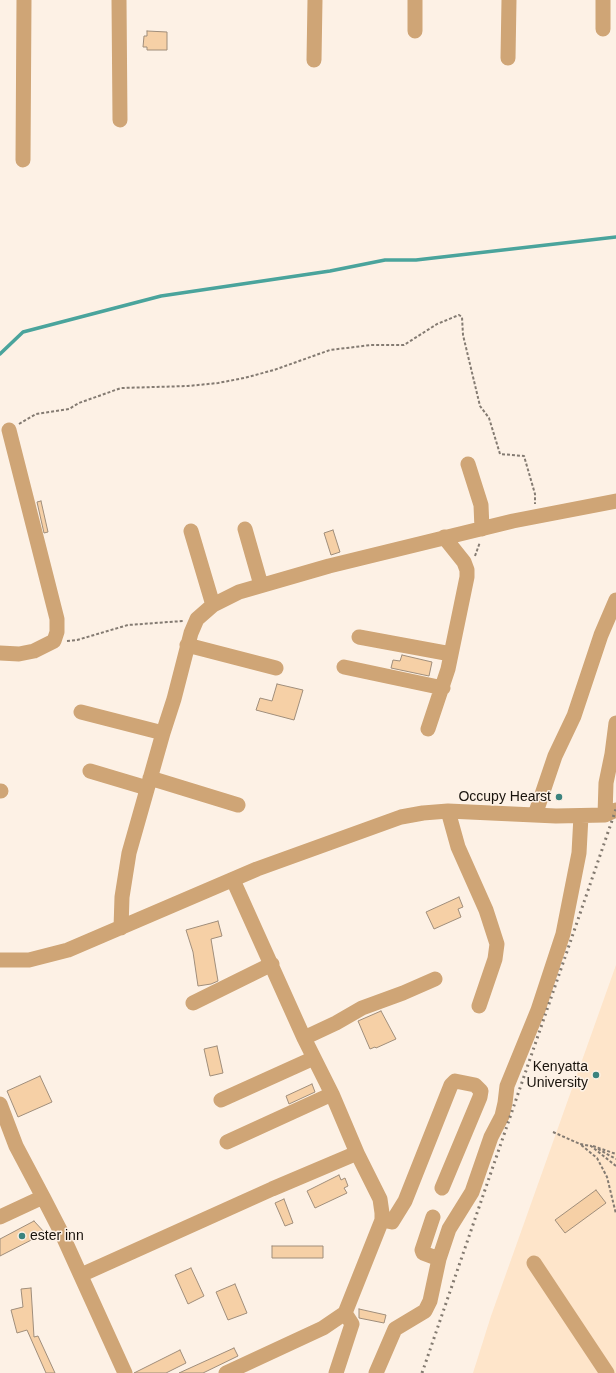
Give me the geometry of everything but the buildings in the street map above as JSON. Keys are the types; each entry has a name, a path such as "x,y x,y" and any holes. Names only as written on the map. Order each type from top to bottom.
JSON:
{"street":[{"path":"23,160 24,0"},
{"path":"119,0 120,120"},
{"path":"314,0 314,60"},
{"path":"415,0 415,31"},
{"path":"508,58 509,0"},
{"path":"603,0 603,29"},
{"path":"0,653 19,654 34,651 54,641 57,632 57,619 9,430"},
{"path":"468,464 481,505 482,529"},
{"path":"121,928 125,873 188,645 197,619 213,605 225,598 261,585 444,537 536,516 616,501"},
{"path":"245,529 261,585"},
{"path":"191,531 213,605"},
{"path":"428,729 442,688 451,654 467,577 467,570 458,554 444,537"},
{"path":"535,815 555,756 574,716 601,635 616,600"},
{"path":"359,637 451,654"},
{"path":"188,645 276,668"},
{"path":"344,667 442,688"},
{"path":"80,712 163,733"},
{"path":"0,960 29,960 68,950 277,861 401,817 448,811 581,816 610,812 606,783 612,754 616,722"},
{"path":"90,771 149,783 238,805"},
{"path":"448,811 458,846 486,910 497,944 495,959 479,1006"},
{"path":"376,1373 395,1329 425,1311 430,1301 439,1259 449,1229 476,1183 486,1151 502,1116 507,1086 551,975 563,934 579,853 581,816"},
{"path":"226,1373 323,1328 345,1313 382,1220 380,1199 357,1153 332,1094 304,1038 233,880"},
{"path":"193,1003 272,964"},
{"path":"304,1038 348,1018 362,1008 403,993 434,979"},
{"path":"221,1100 314,1058"},
{"path":"382,1220 392,1222 405,1201 451,1085 455,1082 475,1085 480,1091 480,1097 442,1188"},
{"path":"227,1142 332,1094"},
{"path":"0,1104 16,1146 81,1275 125,1373"},
{"path":"81,1275 272,1189 357,1153"},
{"path":"0,1217 43,1197"},
{"path":"433,1217 422,1250 423,1253 439,1259"},
{"path":"534,1263 607,1373"},
{"path":"336,1373 352,1324 345,1313"}],"path":[{"path":"9,430 36,414 69,409 79,403 121,388 188,386 218,383 274,370 330,350 371,345 392,347 404,346 437,324 461,316 463,335 480,406 489,418 500,454 521,455 525,458 535,494 536,516"},
{"path":"467,570 478,548 482,529"},
{"path":"54,641 77,640 128,625 197,619"},
{"path":"553,1132 580,1144 598,1158 607,1176 616,1214"},
{"path":"580,1144 592,1146 616,1154"},
{"path":"592,1146 616,1159"},
{"path":"592,1146 616,1166"}],"shaded area":[{"name":"Kenyatta University","path":"616,965 616,1373 473,1373 491,1316"}],"waterway":[{"path":"0,354 23,332 161,296 330,271 385,260 416,260 616,237"}],"railway":[{"path":"422,1373 616,809"}],"place":[{"name":"Occupy Hearst","path":"559,797"},
{"name":"Kenyatta University","path":"596,1075"},
{"name":"ester inn","path":"22,1236"}]}
